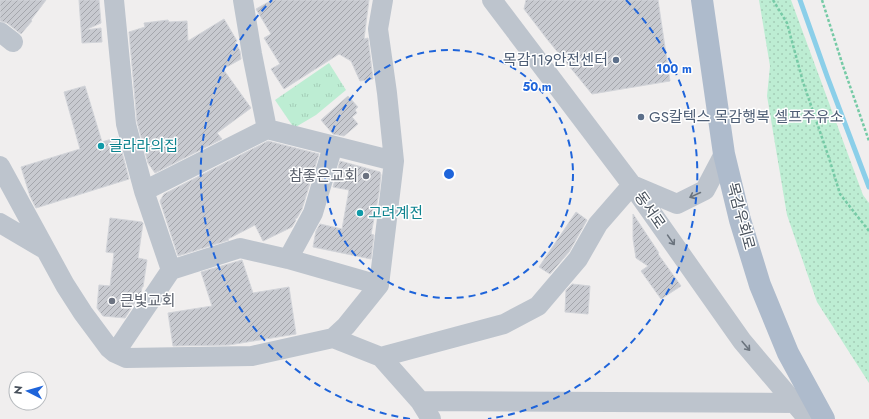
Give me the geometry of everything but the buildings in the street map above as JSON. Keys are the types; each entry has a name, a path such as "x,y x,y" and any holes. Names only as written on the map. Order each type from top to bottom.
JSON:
{"main road":[{"name":"목감우회로","path":"702,0 724,154 740,220 760,285 788,353 824,419"}],"street":[{"path":"114,0 126,124 144,192 171,270"},
{"path":"243,0 266,129"},
{"path":"0,166 65,285 109,348 115,353 126,358 252,356 333,338 346,326 380,285 394,161 378,29 383,0"},
{"name":"동서로","path":"492,0 632,185 742,341 808,419"},
{"path":"144,192 266,129 394,161"},
{"path":"288,259 313,213 333,146"},
{"path":"381,357 504,324 538,306 578,259 598,224 632,185 677,204 705,190 724,154"},
{"path":"0,223 46,250"},
{"path":"115,353 171,270 240,248 288,259 380,285"},
{"path":"333,338 381,357 420,401 431,419"},
{"path":"420,401 795,403"}],"path":[{"path":"773,0 787,23 803,82 840,194 869,231"},
{"path":"822,0 869,141"}],"green space":[{"path":"759,0 791,0 863,195 869,203 869,383 817,302 787,215 767,96 770,66"},
{"path":"329,63 346,90 316,115 294,128 275,100"}],"waterway":[{"path":"800,0 869,187"}],"place":[{"name":"목감119안전센터","path":"616,60"},
{"name":"GS칼텍스 목감행복 셀프주유소","path":"641,117"},
{"name":"글라라의집","path":"101,146"},
{"name":"참좋은교회","path":"366,176"},
{"name":"고려계전","path":"360,213"},
{"name":"큰빛교회","path":"112,301"}]}
